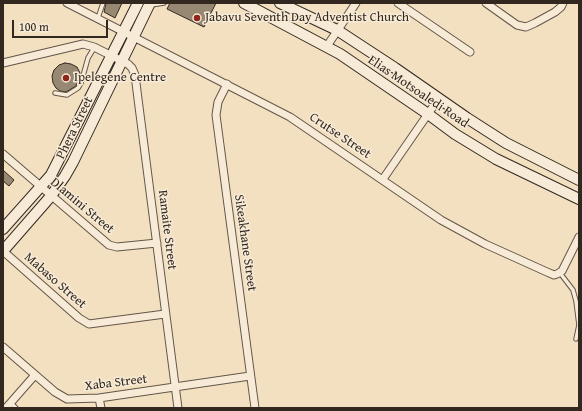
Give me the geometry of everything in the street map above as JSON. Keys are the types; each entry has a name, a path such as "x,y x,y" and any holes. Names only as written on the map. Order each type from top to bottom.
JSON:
{"main road":[{"name":"Phera Street","path":"3,229 41,188 50,175 138,3"},
{"name":"Elias Motsoaledi Road","path":"244,3 327,46 455,134 496,159 579,199"},
{"name":"Elias Motsoaledi Road","path":"280,3 337,30 506,143 579,180"},
{"name":"Phera Street","path":"3,251 51,196 73,162 150,4"}],"street":[{"name":"Crutse Street","path":"68,3 290,117 459,231 554,275 560,272"},
{"path":"327,46 356,3"},
{"path":"398,3 470,52"},
{"path":"486,3 517,25 526,27 535,24 555,12 563,3"},
{"path":"3,62 79,44 94,47"},
{"name":"Ramaite Street","path":"94,47 130,66 135,75 178,408"},
{"name":"Sikeakhane Street","path":"227,84 218,102 216,115 255,408"},
{"path":"383,179 439,98"},
{"name":"Dlamini Street","path":"3,154 109,245 117,247 157,243"},
{"path":"560,272 564,268 579,237"},
{"name":"Mabaso Street","path":"3,251 79,318 89,324 165,314"},
{"name":"Xaba Street","path":"3,347 55,392 67,399 99,398 250,376"},
{"path":"11,406 35,375"},
{"path":"99,398 101,408"}],"lane":[{"path":"98,18 103,3"},
{"path":"150,4 164,3"},
{"path":"54,93 67,95 78,88 81,83 88,58 94,47"},
{"path":"560,272 572,290 576,301 579,325 576,339"}],"building":[{"path":"106,3 122,3 115,18 104,12"},
{"name":"Jabavu Seventh Day Adventist Church","path":"170,3 216,3 204,27 167,9"},
{"name":"Ipelegene Centre","path":"65,63 77,67 80,73 76,86 66,92 60,91 56,88 53,83 52,76 54,70 59,65"},
{"path":"3,170 14,180 9,186 3,181"}],"place":[{"name":"Jabavu Seventh Day Adventist Church","path":"197,18"},
{"name":"Ipelegene Centre","path":"66,78"}]}
